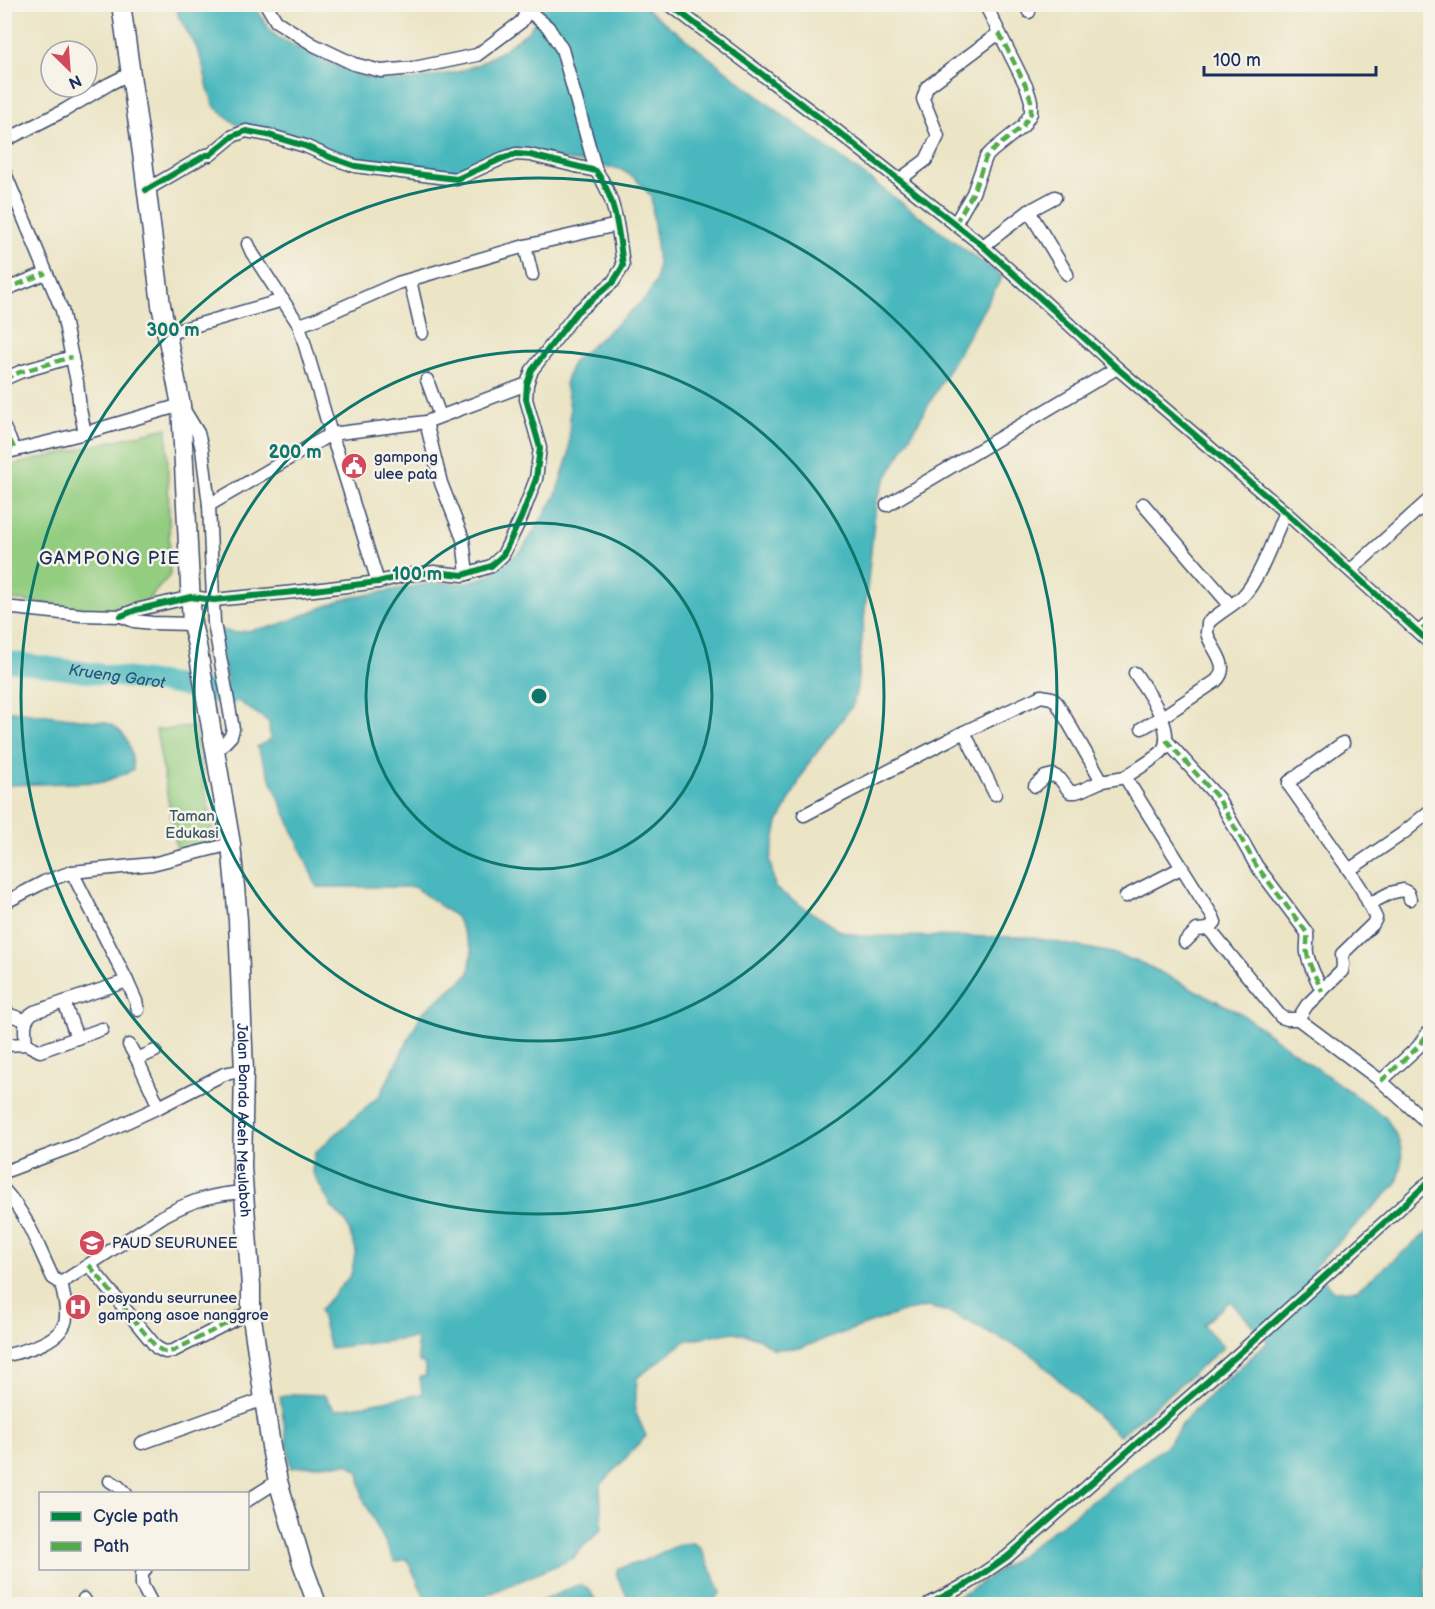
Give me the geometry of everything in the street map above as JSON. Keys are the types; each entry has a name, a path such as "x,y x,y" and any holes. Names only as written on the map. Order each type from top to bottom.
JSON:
{"highway":[{"name":"Jalan Banda Aceh Meulaboh","path":"121,4 166,334 181,405 192,627 231,844 238,920 244,1072 242,1167 251,1311 278,1481 317,1605"}],"street":[{"path":"266,4 276,21 314,45 354,64 381,71 414,68 477,55 521,22 525,16 525,7"},
{"path":"669,4 837,131 983,246 1117,368 1285,512 1431,643"},
{"path":"955,224 973,193 986,157 1023,126 1031,113 1031,101 1027,88 985,4"},
{"path":"121,616 136,610 191,597 214,600 378,582 406,575 434,572 467,574 491,566 503,555 521,519 536,479 540,448 526,399 527,384 532,369 577,312 614,282 623,268 617,225 607,186 595,170 562,49 548,27 525,7"},
{"path":"899,180 926,160 938,136 923,99 927,87 999,33"},
{"path":"5,139 65,110 131,73"},
{"path":"146,190 206,155 210,155 233,136 246,131 268,135 355,166 439,177 457,179 516,154 595,170"},
{"path":"4,171 62,310 85,433"},
{"path":"983,246 1029,211 1055,197"},
{"path":"1029,211 1067,274"},
{"path":"299,325 398,283 525,246 617,225"},
{"path":"248,244 299,325 378,582"},
{"path":"525,246 532,275"},
{"path":"4,290 46,273"},
{"path":"410,280 422,333"},
{"path":"166,334 283,300"},
{"path":"4,379 72,357"},
{"path":"887,505 1117,368"},
{"path":"427,380 440,416"},
{"path":"209,505 331,434 426,422 527,384"},
{"path":"4,428 10,451 85,433 181,405 198,433 202,449 209,505 214,623 233,729 231,736 216,752"},
{"path":"426,422 441,483 463,539 467,574"},
{"path":"1351,570 1431,499"},
{"path":"1143,504 1230,605"},
{"path":"1142,728 1162,717 1222,675 1223,666 1207,632 1208,623 1215,615 1242,597 1253,583 1285,512"},
{"path":"4,607 81,615 121,616 134,621 192,627"},
{"path":"1419,632 1431,622"},
{"path":"1035,786 1045,777 1053,775 1060,778 1070,792 1082,790 1102,781 1125,777 1163,751 1166,740 1162,717 1135,673"},
{"path":"804,815 964,732 1041,696 1052,698 1057,704 1102,781"},
{"path":"964,732 994,794"},
{"path":"1166,740 1218,798 1256,865 1307,933 1307,952 1322,991"},
{"path":"1298,1019 1307,1005 1342,971 1342,954 1374,922 1376,916 1349,870 1288,785 1342,743"},
{"path":"1125,777 1215,922 1209,929 1197,930 1185,942"},
{"path":"1349,870 1431,812"},
{"path":"4,903 44,882 72,872 152,864 231,844"},
{"path":"1126,896 1181,868"},
{"path":"72,872 127,981 138,1010"},
{"path":"1369,904 1390,893 1403,890 1408,893 1410,899"},
{"path":"1209,929 1281,1017 1298,1019 1381,1081 1431,1125"},
{"path":"26,1044 25,1020 29,1015 127,981"},
{"path":"64,1002 77,1038"},
{"path":"4,1009 10,1015 25,1020"},
{"path":"4,1045 26,1044 40,1051 102,1029"},
{"path":"1381,1081 1418,1047 1431,1030"},
{"path":"129,1045 159,1107"},
{"path":"137,1059 155,1051"},
{"path":"4,1173 80,1144 224,1074 244,1072"},
{"path":"929,1605 969,1583 1007,1557 1241,1352 1431,1181"},
{"path":"4,1190 16,1203 29,1225 53,1278 61,1283 66,1317 59,1333 27,1350 4,1356"},
{"path":"61,1283 165,1215 195,1200 245,1192"},
{"path":"89,1266 157,1348 165,1352 173,1351 251,1311"},
{"path":"142,1443 264,1399"},
{"path":"110,1481 124,1492"},
{"path":"249,1499 278,1481"},
{"path":"145,1570 142,1574 142,1585 152,1605"}],"green space":[{"path":"167,428 170,575 144,604 99,610 5,599 4,467"},
{"name":"Taman Edukasi","path":"194,727 215,843 177,851 156,730"}],"water":[{"path":"176,5 255,5 266,25 277,37 308,53 359,76 380,80 408,81 458,72 479,64 502,51 530,30 534,21 528,5 642,5 780,113 1002,277 884,482 876,502 857,688 853,705 808,764 778,823 770,860 775,888 838,930 858,936 1029,937 1112,953 1144,964 1240,1013 1385,1117 1401,1148 1401,1165 1397,1183 1313,1268 1333,1291 1357,1290 1430,1230 1430,1562 1425,1567 1426,1604 943,1604 967,1592 1015,1559 1168,1444 1190,1414 1268,1342 1230,1301 1203,1325 1224,1347 1119,1436 1030,1353 949,1312 927,1307 902,1312 800,1348 773,1349 758,1338 734,1332 687,1340 637,1378 635,1411 646,1436 600,1486 602,1528 599,1532 574,1558 466,1604 428,1604 407,1559 395,1562 363,1498 359,1472 349,1464 291,1468 280,1397 292,1394 324,1395 335,1410 422,1394 420,1377 426,1376 424,1363 419,1362 416,1338 330,1348 320,1310 351,1275 356,1250 346,1222 331,1206 312,1171 315,1153 380,1095 422,1013 469,974 472,950 456,917 414,887 317,887 257,747 270,740 269,722 229,695 217,629 234,633 276,626 344,599 432,583 464,583 486,577 522,550 555,497 569,454 570,407 565,384 572,363 646,298 656,281 658,263 651,196 635,178 620,169 532,154 463,171 445,173 346,160 270,131 236,124 215,107 196,46 179,18"},
{"path":"5,710 104,722 112,725 126,739 133,769 103,782 5,785"},
{"path":"693,1543 700,1547 721,1592 714,1600 706,1604 631,1604 616,1574 618,1568 641,1562 681,1544"},
{"path":"581,1585 590,1590 597,1604 535,1604 575,1586"}],"waterway":[{"name":"Krueng Garot","path":"4,661 171,684 229,695"}],"marked path":[{"path":"955,224 973,193 986,157 1023,126 1031,113 1031,101 1027,88 999,33"},
{"path":"4,290 46,273"},
{"path":"4,379 72,357"},
{"path":"4,428 15,450"},
{"path":"1419,632 1430,622"},
{"path":"1166,740 1218,798 1256,865 1307,933 1308,958 1322,991"},
{"path":"1381,1081 1418,1047 1430,1030"},
{"path":"89,1265 157,1348 165,1352 173,1351 251,1311"}],"cycle path":[{"path":"669,4 837,131 983,246 1117,368 1285,512 1430,643"},
{"path":"121,616 136,610 191,597 214,600 314,590 434,572 463,575 491,566 503,555 536,479 540,448 526,399 527,384 532,370 577,312 613,282 623,266 612,204 603,181 596,171 530,155 516,154 457,179 355,166 305,146 246,131 233,136 210,155 206,155 146,190"},
{"path":"929,1604 969,1583 1007,1557 1241,1352 1430,1181"}],"place":[{"name":"gampong ulee pata","path":"354,466"},
{"name":"PAUD SEURUNEE","path":"92,1243"},
{"name":"posyandu seurrunee gampong asoe nanggroe","path":"78,1307"}],"district":[{"name":"GAMPONG PIE","path":"110,558"}]}
